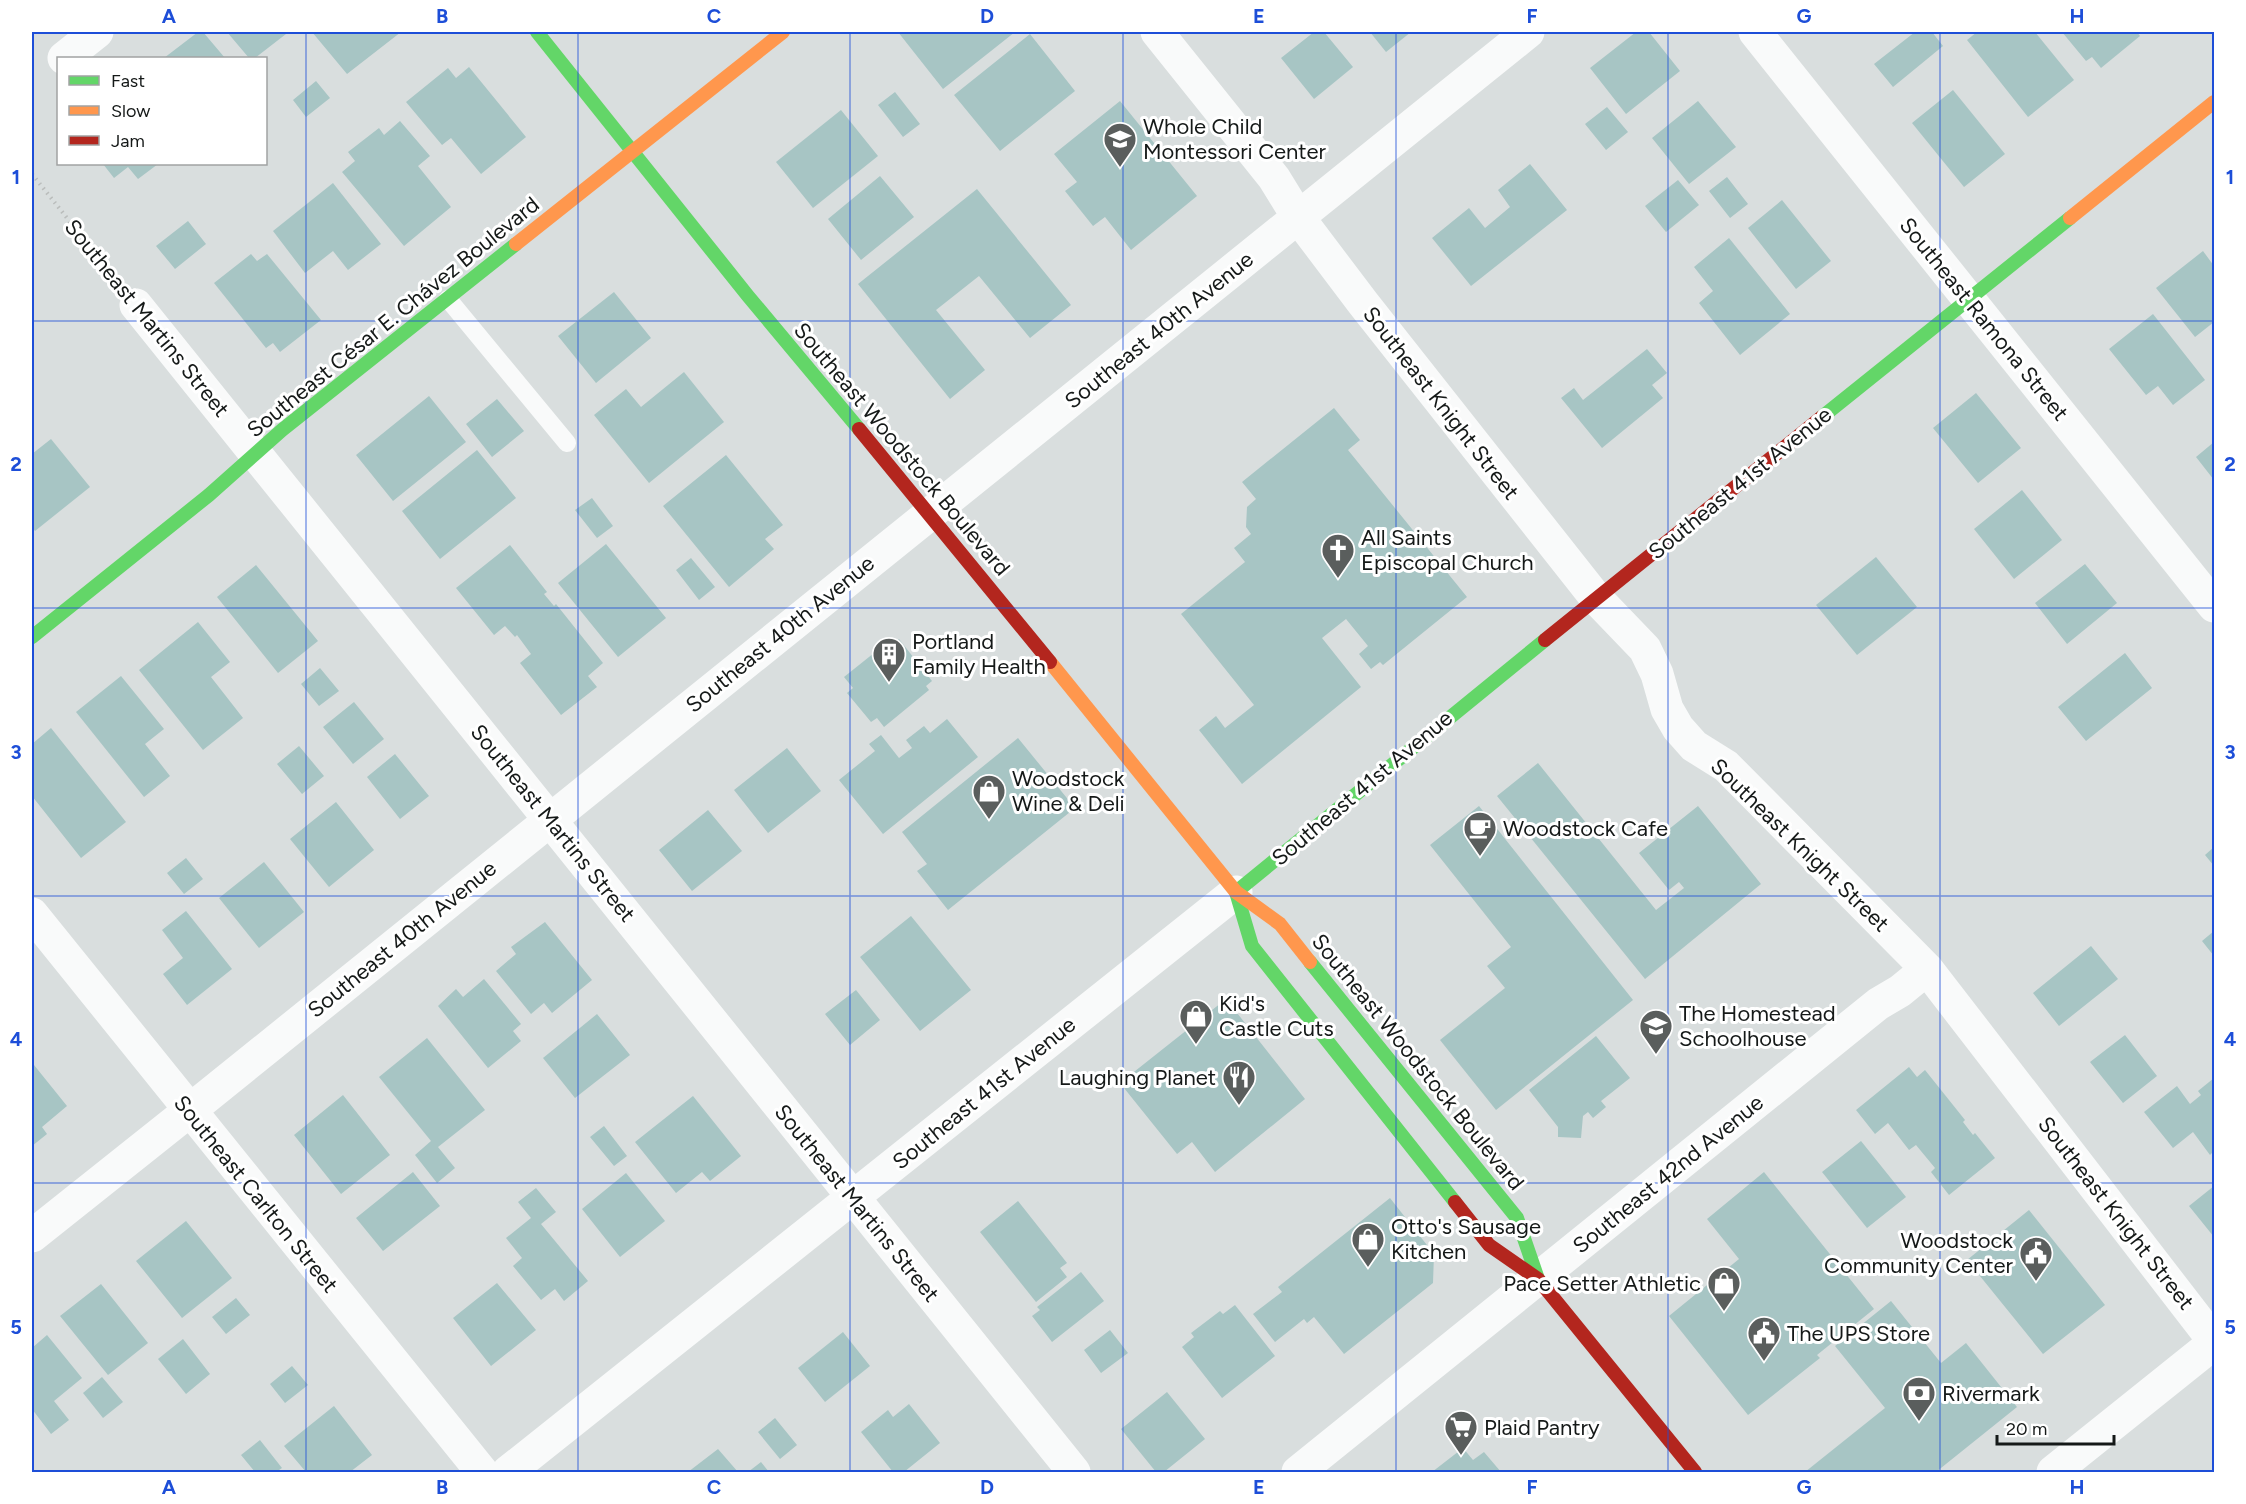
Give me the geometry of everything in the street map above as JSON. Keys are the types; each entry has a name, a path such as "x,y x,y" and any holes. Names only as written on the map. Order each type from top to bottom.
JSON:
{"main road":[{"name":"Southeast Woodstock Boulevard","path":"537,32 755,305 931,514 1236,892 1280,924 1517,1218 1538,1278"},
{"name":"Southeast César E. Chávez Boulevard","path":"32,637 448,299 783,32"},
{"name":"Southeast 41st Avenue","path":"1236,892 1451,715 2214,102"},
{"name":"Southeast Woodstock Boulevard","path":"1236,892 1252,946 1489,1245 1538,1278 1695,1473"}],"street":[{"path":"66,57 98,32"},
{"name":"Southeast Knight Street","path":"1157,32 1274,178 1298,217 1363,303 1596,598 1645,649 1657,674 1668,709 1678,728 1694,746 1725,766 1927,969 2214,1342"},
{"name":"Southeast 40th Avenue","path":"32,1236 1528,32"},
{"name":"Southeast Ramona Street","path":"1755,32 2214,606"},
{"name":"Southeast Martins Street","path":"136,305 1074,1473"},
{"name":"Southeast 41st Avenue","path":"508,1473 1236,892"},
{"name":"Southeast Carlton Street","path":"32,914 482,1473"},
{"name":"Southeast 42nd Avenue","path":"1298,1473 1878,1004 1927,969"},
{"path":"2053,1473 2214,1342"}],"lane":[{"path":"448,299 567,443"}],"path":[{"name":"Southeast Martins Street","path":"32,174 136,305"}],"building":[{"path":"198,32 203,32 224,57 165,57"},
{"path":"227,32 284,32 286,34 256,57 248,57"},
{"path":"312,32 401,32 347,74"},
{"path":"898,32 1015,32 943,89"},
{"path":"1314,32 1324,32 1353,67 1314,99 1281,58"},
{"path":"1370,32 1411,32 1386,52"},
{"path":"1636,32 1649,32 1680,71 1626,114 1590,68"},
{"path":"1915,32 1932,32 1943,46 1893,87 1874,64"},
{"path":"1977,32 2035,32 2074,80 2028,117 1967,40"},
{"path":"2062,32 2137,32 2140,36 2101,68 2092,57 2086,61"},
{"path":"1030,34 1075,91 1000,151 954,95"},
{"path":"469,67 526,137 481,174 451,138 442,145 406,102 448,68 456,78"},
{"path":"316,81 330,98 306,117 293,100"},
{"path":"1953,90 2005,154 1964,187 1912,123"},
{"path":"895,92 920,124 903,137 878,105"},
{"name":"Whole Child Montessori Center","path":"1120,101 1197,196 1131,250 1105,217 1093,226 1065,191 1077,182 1054,154"},
{"path":"1698,101 1736,147 1689,184 1652,138"},
{"path":"1607,107 1628,132 1606,150 1585,124"},
{"path":"841,110 878,156 813,208 776,162"},
{"path":"400,121 430,156 418,166 451,207 404,246 342,172 355,161 348,152 379,128 384,135"},
{"path":"1530,164 1567,210 1471,286 1432,238 1469,208 1485,228 1510,207 1498,190"},
{"path":"104,165 157,165 138,179 128,167 114,178"},
{"path":"880,176 914,217 861,260 828,219"},
{"path":"1727,177 1748,204 1730,218 1709,191"},
{"path":"1678,180 1699,205 1666,232 1645,206"},
{"path":"333,183 381,244 348,270 333,251 305,273 273,231"},
{"path":"977,189 1071,305 1030,338 979,276 936,310 985,370 950,399 858,284"},
{"path":"1782,200 1831,261 1796,289 1748,228"},
{"path":"188,221 206,244 175,269 156,246"},
{"path":"1729,238 1790,314 1740,355 1699,303 1713,291 1694,267"},
{"path":"2203,251 2214,266 2214,322 2195,337 2156,288"},
{"path":"251,254 257,261 267,254 321,320 280,352 273,343 266,348 214,283"},
{"path":"614,292 651,338 596,383 558,336"},
{"path":"2153,314 2205,380 2173,405 2158,386 2146,395 2109,349"},
{"path":"1647,349 1667,373 1652,385 1663,398 1602,448 1561,398 1574,388 1583,400"},
{"path":"684,372 724,422 649,483 594,415 626,389 641,407"},
{"path":"1976,393 2021,448 1978,483 1933,428"},
{"path":"429,396 466,442 393,501 356,455"},
{"path":"497,399 524,431 492,457 466,424"},
{"name":"All Saints Episcopal Church","path":"1334,408 1360,440 1348,450 1467,597 1383,665 1380,662 1371,669 1359,654 1368,646 1346,619 1322,638 1361,687 1242,784 1199,730 1216,716 1225,728 1254,705 1181,614 1245,562 1234,548 1251,534 1246,527 1247,507 1256,499 1242,482"},
{"path":"51,439 90,487 35,531 32,527 32,454"},
{"path":"2214,442 2214,480 2196,457"},
{"path":"477,450 516,498 440,559 402,511"},
{"path":"726,455 783,525 765,539 774,549 729,587 663,506"},
{"path":"2022,490 2062,540 2014,579 1974,529"},
{"path":"592,498 613,526 597,538 575,510"},
{"path":"606,544 666,618 618,657 558,583"},
{"path":"510,545 547,592 544,594 554,606 556,604 603,663 588,676 597,687 561,715 520,663 531,654 517,635 515,637 505,626 494,635 456,588"},
{"path":"1876,557 1917,607 1857,655 1816,605"},
{"path":"691,558 715,587 699,600 676,570"},
{"path":"2085,564 2117,603 2067,644 2035,603"},
{"path":"256,565 318,641 278,673 217,597"},
{"path":"198,622 230,662 211,677 243,718 203,750 139,670"},
{"name":"Portland Family Health","path":"899,639 932,681 926,686 929,690 884,727 877,718 871,722 847,693 853,688 844,677 889,641 892,644"},
{"path":"2125,653 2152,688 2086,741 2058,707"},
{"path":"320,668 339,691 319,706 301,684"},
{"path":"121,676 164,729 145,744 170,776 144,797 76,712"},
{"path":"354,702 384,739 353,764 323,727"},
{"path":"947,719 978,757 883,834 839,780 875,751 869,744 881,735 899,758 912,748 906,740 924,726 930,733"},
{"path":"51,728 126,822 81,858 32,796 32,744"},
{"name":"Woodstock Wine & Deli","path":"1018,738 1075,808 948,910 917,871 927,864 902,832"},
{"path":"299,746 324,776 302,794 277,764"},
{"path":"787,748 821,791 768,833 734,790"},
{"path":"395,754 429,796 400,819 367,777"},
{"path":"1538,763 1656,910 1684,888 1679,882 1669,890 1639,853 1698,806 1761,884 1645,979 1497,796"},
{"path":"336,802 374,850 329,887 290,839"},
{"path":"1479,806 1633,1000 1496,1110 1440,1040 1505,988 1487,966 1511,947 1430,845"},
{"path":"708,810 742,851 692,891 659,850"},
{"path":"2214,847 2214,866 2205,855"},
{"path":"186,858 203,879 184,894 167,873"},
{"path":"264,862 304,912 259,948 219,898"},
{"path":"186,911 232,969 187,1005 163,974 183,958 162,930"},
{"path":"911,916 971,990 920,1031 860,957"},
{"path":"545,922 592,980 552,1013 544,1003 531,1014 496,971 516,954 511,947"},
{"path":"2214,931 2214,956 2202,941"},
{"path":"2091,946 2118,979 2059,1026 2033,993"},
{"path":"484,979 521,1024 513,1031 521,1041 488,1068 438,1006 456,989 463,997"},
{"path":"856,990 880,1020 850,1045 825,1014"},
{"path":"1226,999 1305,1099 1215,1172 1192,1142 1177,1154 1120,1083"},
{"path":"597,1014 630,1055 575,1098 543,1058"},
{"path":"2125,1035 2157,1076 2123,1103 2090,1062"},
{"path":"1596,1036 1630,1078 1601,1101 1606,1107 1593,1118 1588,1112 1583,1116 1581,1138 1558,1137 1558,1127 1529,1090"},
{"path":"427,1038 485,1110 438,1147 455,1168 437,1183 415,1155 431,1141 379,1077"},
{"path":"34,1065 67,1106 42,1127 47,1134 32,1146 32,1067"},
{"path":"1909,1067 1917,1077 1925,1070 1965,1120 1963,1122 1973,1135 1975,1133 1995,1158 1949,1195 1931,1172 1935,1168 1916,1145 1909,1150 1888,1123 1875,1134 1856,1110"},
{"path":"2214,1078 2214,1151 2210,1155 2193,1132 2173,1148 2144,1112 2177,1086 2190,1104 2201,1095 2198,1091"},
{"path":"343,1095 390,1155 341,1194 294,1135"},
{"path":"693,1096 741,1156 710,1181 702,1172 676,1193 635,1142"},
{"path":"604,1126 627,1156 614,1166 590,1137"},
{"path":"1861,1141 1906,1197 1867,1228 1822,1172"},
{"path":"413,1172 440,1206 383,1251 356,1218"},
{"path":"1764,1172 1874,1309 1817,1355 1820,1358 1748,1415 1669,1316 1739,1259 1707,1219"},
{"path":"626,1173 665,1221 620,1257 582,1209"},
{"path":"2214,1186 2214,1237 2189,1206"},
{"path":"536,1188 556,1212 541,1224 588,1281 564,1301 555,1289 541,1300 513,1266 522,1258 506,1238 531,1218 518,1202"},
{"name":"Otto's Sausage Kitchen","path":"1390,1198 1434,1254 1433,1283 1344,1354 1314,1317 1307,1323 1304,1319 1275,1342 1253,1314 1282,1292 1278,1287"},
{"path":"1018,1201 1067,1263 1060,1268 1067,1277 1036,1302 980,1232"},
{"name":"Woodstock Community Center","path":"2029,1210 2105,1305 2043,1354 1967,1260"},
{"path":"186,1221 232,1278 182,1318 136,1261"},
{"path":"1081,1272 1104,1301 1052,1342 1032,1316 1040,1310 1037,1307"},
{"path":"497,1283 536,1330 491,1366 453,1318"},
{"path":"101,1284 148,1343 108,1375 60,1316"},
{"path":"236,1298 250,1315 226,1334 212,1317"},
{"path":"1891,1301 1941,1363 1966,1343 2017,1407 1936,1472 1805,1472 1885,1408 1835,1346"},
{"path":"1235,1305 1275,1356 1222,1398 1182,1347 1194,1337 1191,1333 1220,1311 1223,1314"},
{"path":"1110,1330 1128,1353 1101,1373 1084,1350"},
{"path":"843,1332 870,1366 825,1402 798,1368"},
{"path":"47,1335 82,1378 54,1401 69,1420 51,1434 32,1409 32,1348"},
{"path":"183,1339 210,1374 186,1394 158,1359"},
{"path":"292,1366 308,1385 285,1403 270,1384"},
{"path":"102,1377 123,1402 103,1418 83,1393"},
{"path":"1167,1392 1205,1439 1164,1472 1156,1472 1121,1429"},
{"path":"909,1404 940,1443 904,1472 893,1472 861,1432 888,1410 893,1417"},
{"path":"334,1406 372,1455 350,1472 306,1472 284,1446"},
{"path":"775,1418 797,1445 780,1459 758,1432"},
{"path":"260,1440 282,1468 276,1472 255,1472 241,1455"},
{"name":"Plaid Pantry","path":"1463,1448 1473,1460 1484,1452 1501,1472 1432,1472"},
{"path":"718,1449 738,1472 688,1472"},
{"path":"761,1462 769,1472 748,1472"}],"traffic: fast":[{"path":"537,32 748,296 859,429"},
{"path":"1822,417 2070,218"},
{"path":"32,637 209,495 282,430 516,244"},
{"path":"1236,892 1545,640"},
{"path":"1236,892 1252,946 1455,1202"},
{"path":"1310,962 1517,1218 1538,1279"}],"traffic: slow":[{"path":"516,244 783,32"},
{"path":"2070,218 2214,102"},
{"path":"1050,662 1236,892 1280,924 1310,962"}],"traffic: jam":[{"path":"1545,640 1822,417"},
{"path":"859,429 1050,662"},
{"path":"1455,1202 1489,1245 1538,1279 1695,1472"}],"place":[{"name":"Whole Child Montessori Center","path":"1120,168"},
{"name":"All Saints Episcopal Church","path":"1338,579"},
{"name":"Portland Family Health","path":"889,683"},
{"name":"Woodstock Wine & Deli","path":"989,820"},
{"name":"Woodstock Cafe","path":"1480,857"},
{"name":"Kid's Castle Cuts","path":"1196,1045"},
{"name":"The Homestead Schoolhouse","path":"1656,1055"},
{"name":"Laughing Planet","path":"1239,1106"},
{"name":"Otto's Sausage Kitchen","path":"1368,1268"},
{"name":"Woodstock Community Center","path":"2036,1282"},
{"name":"Pace Setter Athletic","path":"1724,1312"},
{"name":"The UPS Store","path":"1764,1362"},
{"name":"Rivermark","path":"1919,1422"},
{"name":"Plaid Pantry","path":"1461,1456"}]}
